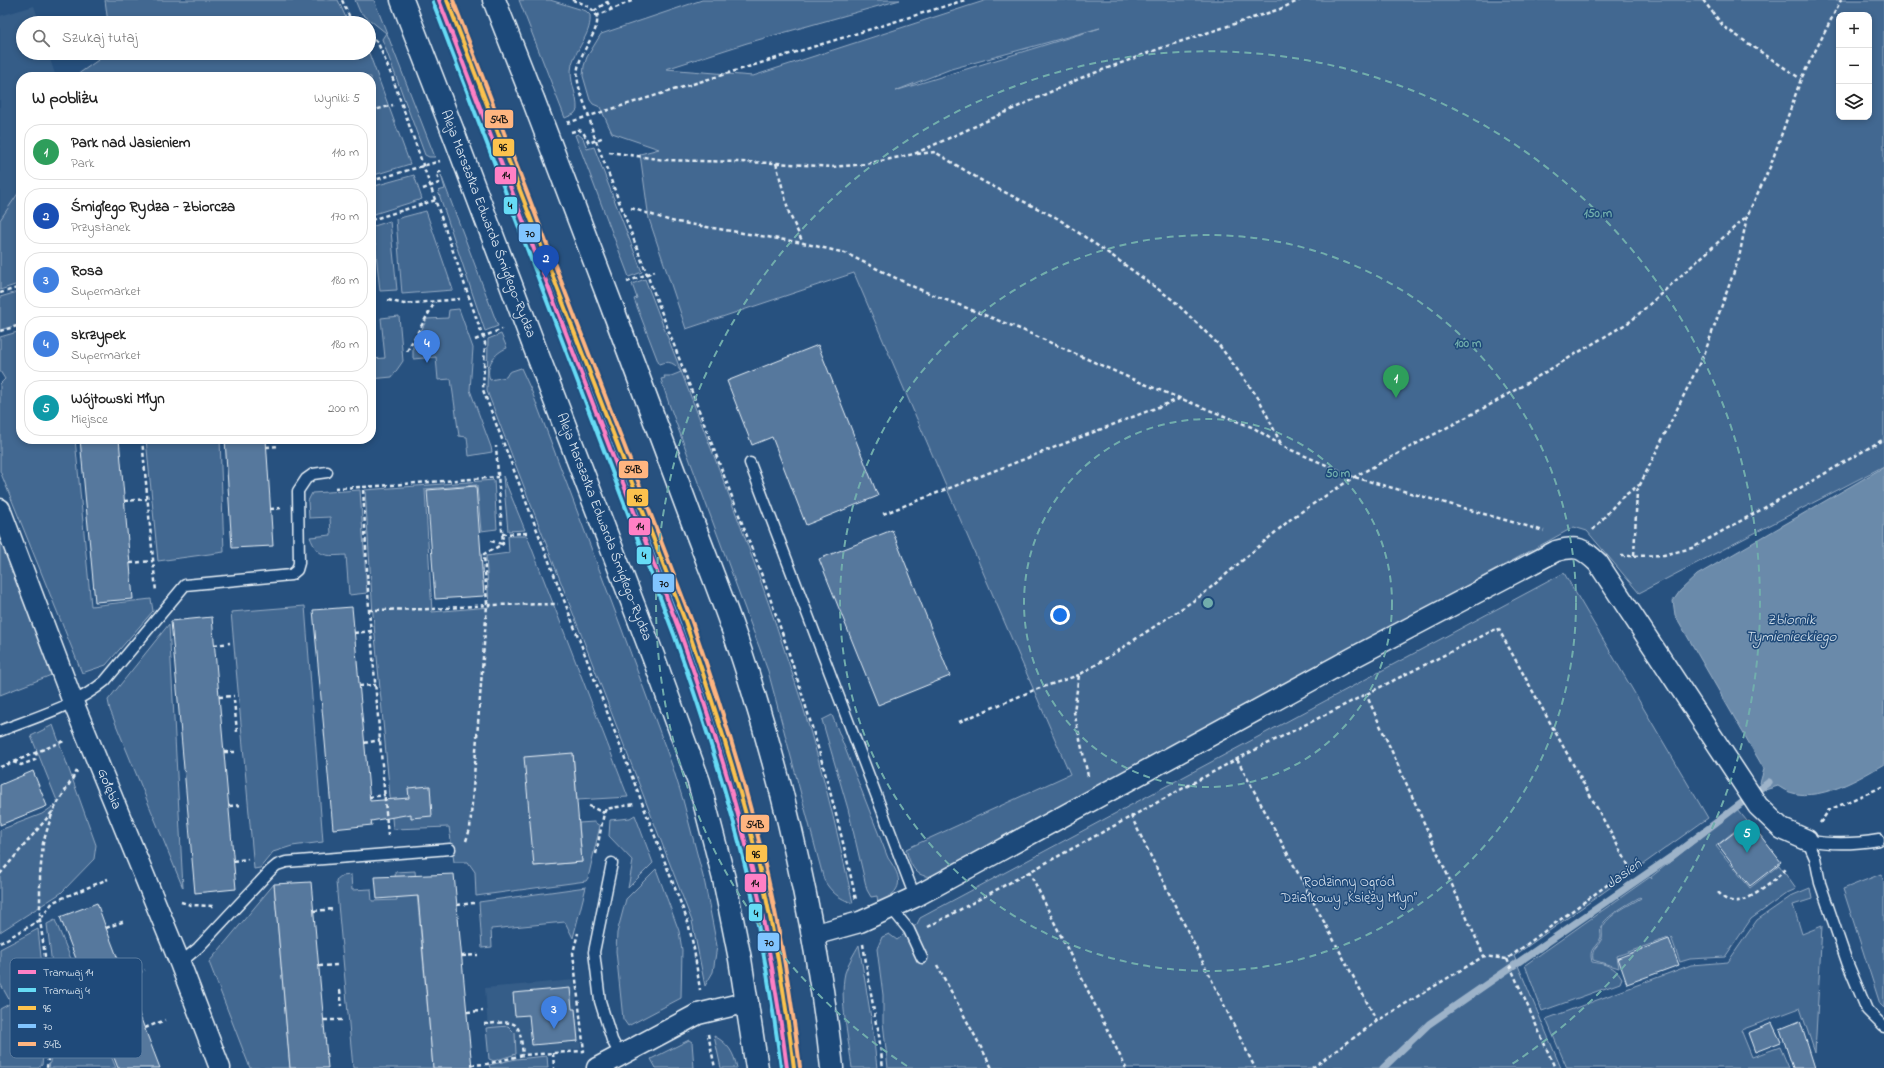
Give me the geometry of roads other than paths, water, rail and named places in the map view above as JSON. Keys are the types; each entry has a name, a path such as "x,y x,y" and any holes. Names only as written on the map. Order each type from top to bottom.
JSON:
{"main road":[{"name":"Aleja Marszałka Edwarda Śmigłego-Rydza","path":"402,0 634,606 699,782 724,879 748,1002 757,1068"},
{"path":"494,0 614,312 728,617 750,681 793,837 814,935 832,1068"}],"street":[{"name":"Gołębia","path":"0,509 73,702 180,963 220,1068"},
{"path":"814,935 856,924 915,897 1356,656 1556,551 1568,548 1583,550 1598,563 1742,785 1758,806 1782,829 1807,840"},
{"path":"597,1068 704,1012 748,1002"}],"lane":[{"path":"447,0 685,621 721,724 761,869 781,973 794,1068"},
{"path":"750,464 915,897"},
{"path":"0,731 73,702 91,692 105,681 161,611 185,585 291,574 298,570 300,563 298,490 306,479 313,474 327,472"},
{"path":"1807,840 1825,843 1861,843 1879,840"},
{"path":"1807,840 1815,858 1820,883 1847,962 1867,1010 1884,1027"},
{"path":"180,963 198,948 277,865 286,862 390,852 450,849"},
{"path":"612,863 594,952 600,1001 612,1040 620,1055"},
{"path":"892,908 909,930 922,958"}],"water":[{"name":"Zbiornik Tymienieckiego","path":"1884,467 1884,764 1860,778 1832,790 1818,794 1804,795 1790,792 1778,786 1765,790 1760,783 1764,769 1675,615 1673,601 1680,591 1697,575"}],"waterway":[{"name":"Jasień","path":"1383,1068 1429,1024 1671,857 1769,782"}],"tram line":[{"name":"14","path":"439,0 681,635 704,701 744,835 760,903 775,986 787,1068"},
{"name":"4","path":"433,2 675,637 698,703 738,836 754,904 769,986 781,1068"}],"place":[{"name":"Śmigłego Rydza - Zbiorcza","path":"546,278"},
{"name":"skrzypek","path":"427,363"},
{"name":"Park nad Jasieniem","path":"1396,398"},
{"name":"Wójtowski Młyn","path":"1747,853"},
{"name":"Rosa","path":"554,1029"}],"park label":[{"name":"Rodzinny Ogród Działkowy „Księży Młyn”","path":"1349,890"}]}
